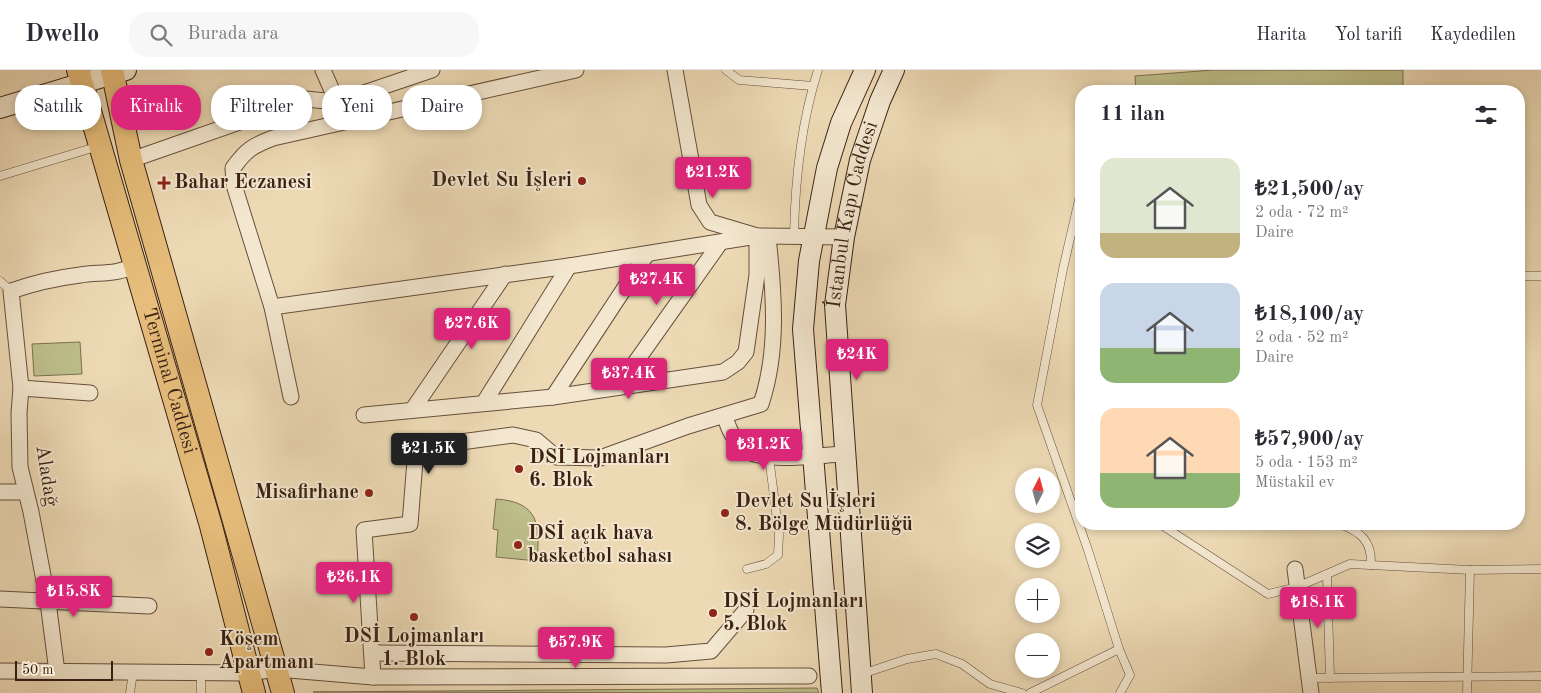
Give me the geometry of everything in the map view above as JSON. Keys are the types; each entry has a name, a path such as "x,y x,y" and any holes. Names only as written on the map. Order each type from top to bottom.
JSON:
{"main road":[{"path":"832,693 803,329 803,236 841,123 865,70"},
{"name":"İstanbul Kapı Caddesi","path":"861,684 835,305 844,237 860,160 880,101 894,70"},
{"path":"0,108 80,77 117,72"},
{"name":"Terminal Caddesi","path":"117,72 131,160 283,693"},
{"name":"Terminal Caddesi","path":"80,77 210,526 252,683"}],"street":[{"path":"323,70 330,85"},
{"path":"387,85 432,70"},
{"path":"291,396 272,307 234,185 233,168 251,146 273,138 576,70"},
{"path":"675,70 699,205 710,222 763,236"},
{"path":"131,160 305,99 322,101"},
{"path":"272,307 569,266 763,236 844,237"},
{"path":"364,415 485,401 552,396 723,372 738,362 746,352 763,236"},
{"path":"373,677 364,530 410,524 416,448 513,435 536,440 556,457 600,458 688,426 761,404 769,381 773,348 773,280 763,236"},
{"path":"618,387 720,243"},
{"path":"552,396 647,254"},
{"path":"11,292 33,283 82,274 121,272 134,266"},
{"path":"485,401 569,266"},
{"path":"413,409 505,274"},
{"name":"Aladağ","path":"11,292 21,388 19,413 20,467 31,512 48,602 57,672"},
{"path":"21,388 90,393"},
{"path":"725,416 731,433 746,451 769,457 844,454"},
{"path":"0,492 25,492"},
{"path":"1295,569 1310,686"},
{"path":"0,599 149,606"},
{"path":"373,653 666,655 711,651 746,610"},
{"path":"0,670 202,673 252,683 277,669 373,677 809,676"}],"lane":[{"path":"726,70 739,80 813,86"},
{"path":"803,236 794,202 801,146 818,70"},
{"path":"0,176 100,146"},
{"path":"1075,217 1037,405 1075,513"},
{"path":"1525,276 1541,276"},
{"path":"0,281 11,292"},
{"path":"748,568 766,564 778,555 779,535 769,457"},
{"path":"1081,530 1119,649 1130,675 1120,693"},
{"path":"1169,530 1268,594 1297,588 1350,564 1470,570 1541,569"},
{"path":"1353,530 1368,542 1372,552 1372,565"},
{"path":"1467,693 1470,570"},
{"path":"1327,574 1330,678"},
{"path":"1030,693 1119,649"},
{"path":"861,684 907,659 936,654 962,664 990,684 1022,693"},
{"path":"130,693 133,672"},
{"path":"201,693 202,673"},
{"path":"1310,686 1330,678 1541,676"}],"green space":[{"path":"1213,70 1403,70 1403,85 1136,85 1135,76"},
{"path":"80,342 82,374 34,376 32,344"},
{"path":"496,499 511,501 521,505 534,518 538,537 537,561 496,557 498,530 493,529"},
{"path":"817,688 819,693 313,692"}],"place":[{"name":"Devlet Su İşleri","path":"582,181"},
{"name":"Bahar Eczanesi","path":"164,183"},
{"name":"DSİ Lojmanları 6. Blok","path":"519,469"},
{"name":"Misafirhane","path":"369,493"},
{"name":"Devlet Su İşleri 8. Bölge Müdürlüğü","path":"725,513"},
{"name":"DSİ açık hava basketbol sahası","path":"518,545"},
{"name":"DSİ Lojmanları 5. Blok","path":"713,613"},
{"name":"DSİ Lojmanları 1. Blok","path":"414,617"},
{"name":"Köşem Apartmanı","path":"209,652"}]}
